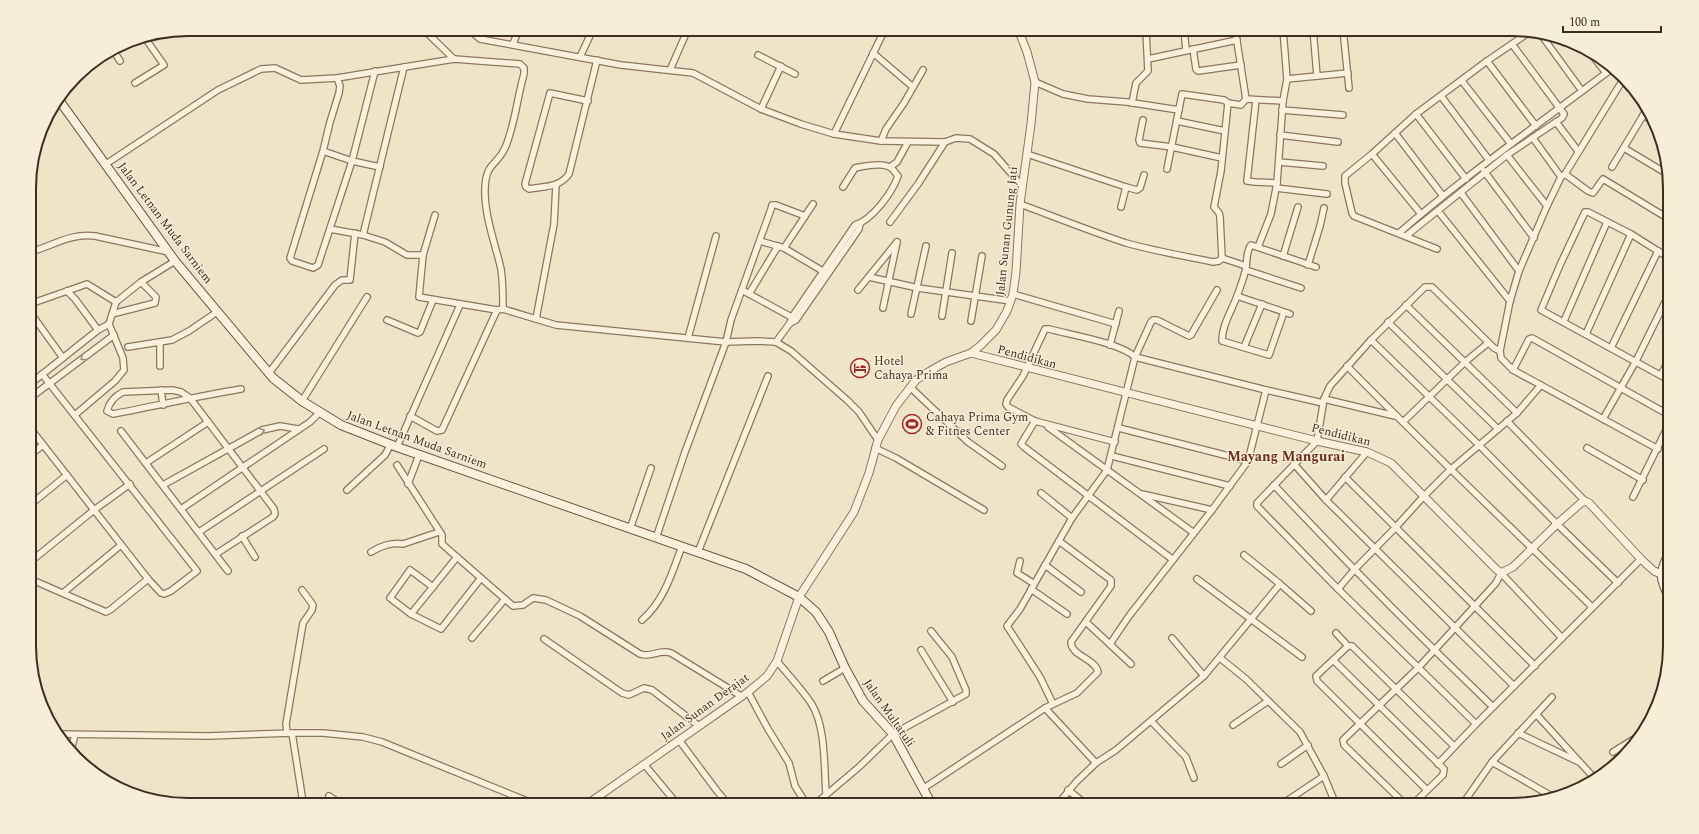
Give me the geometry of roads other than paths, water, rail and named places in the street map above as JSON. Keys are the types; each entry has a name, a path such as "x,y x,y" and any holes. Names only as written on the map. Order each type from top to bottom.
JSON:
{"main road":[{"name":"Jalan Letnan Muda Sarniem","path":"62,104 175,261 217,312 269,374 319,413 341,425 394,446 746,569 799,597"},
{"path":"1663,567 1661,574 1663,583"},
{"name":"Jalan Multatuli","path":"799,597 816,612 829,632 845,668 863,700 892,734 929,798"}],"street":[{"path":"430,36 454,59"},
{"path":"476,36 480,39 621,65 693,73 761,109 801,124 834,134 881,141 908,142 945,142 956,138 970,139 994,154 1022,186"},
{"path":"513,44 516,36"},
{"path":"580,57 590,36"},
{"path":"670,70 685,36"},
{"path":"834,134 882,36"},
{"name":"Jalan Sunan Gunung Jati","path":"799,597 854,512 869,473 878,440 896,406 910,387 930,370 946,362 971,353 996,330 1002,322 1012,298 1016,272 1020,204 1027,154 1034,82 1027,52 1021,36"},
{"path":"1132,102 1136,83 1148,71 1146,36"},
{"path":"1185,36 1186,50"},
{"path":"1167,169 1182,94 1224,100 1228,103 1241,105 1246,99 1236,36"},
{"path":"1258,247 1271,214 1277,185 1282,101 1287,78 1284,36"},
{"path":"1313,36 1316,76"},
{"path":"1344,36 1349,88"},
{"path":"1437,249 1354,216 1345,183 1345,176 1416,114 1462,81 1487,60 1523,36"},
{"path":"1148,59 1237,40"},
{"path":"1545,40 1582,91"},
{"path":"135,83 164,65 147,41"},
{"path":"1406,236 1507,155 1564,116 1560,108 1512,44"},
{"path":"1193,49 1196,69 1198,71 1241,65"},
{"path":"116,54 120,61"},
{"path":"873,54 913,87"},
{"path":"758,55 795,74"},
{"path":"106,164 218,90 261,69 275,68 301,80 337,78 454,59 520,64 524,68 524,74 505,149 490,166 486,174 485,190 489,220 501,268 503,286 500,309 442,430 438,431 410,416"},
{"path":"588,101 550,93 525,184 526,187 529,189 556,185 563,182 569,174 588,101 597,60"},
{"path":"1487,60 1536,126"},
{"path":"1399,233 1489,160 1606,73 1600,65"},
{"path":"761,109 781,66"},
{"path":"363,235 404,67"},
{"path":"881,141 886,129 923,70"},
{"path":"337,78 340,86 339,93 290,259 313,268 317,268 352,161 375,71"},
{"path":"1287,78 1348,73"},
{"path":"1462,81 1511,144"},
{"path":"1034,82 1063,94 1088,100 1132,102 1179,110"},
{"path":"1621,84 1578,151 1547,206 1519,272 1510,301 1500,351 1501,358 1513,370 1658,449"},
{"path":"1441,96 1489,160"},
{"path":"1246,99 1282,101"},
{"path":"1256,100 1247,181 1327,194"},
{"path":"1222,258 1220,217 1214,207 1218,189 1228,103"},
{"path":"1282,110 1343,115"},
{"path":"1416,114 1466,179"},
{"path":"1612,167 1643,115"},
{"path":"1143,120 1139,140 1140,143 1172,147 1222,158"},
{"path":"1177,121 1225,131"},
{"path":"1556,122 1578,151"},
{"path":"1395,132 1444,196"},
{"path":"1280,135 1338,142"},
{"path":"1533,138 1563,176 1588,191 1593,193 1603,179 1663,215"},
{"path":"890,167 896,162 908,142"},
{"path":"890,222 918,184 945,142"},
{"path":"1624,148 1662,171"},
{"path":"323,151 352,161 380,168"},
{"path":"1027,154 1137,190 1140,188 1144,175"},
{"path":"1372,154 1421,214"},
{"path":"1507,155 1547,206"},
{"path":"1278,162 1323,166"},
{"path":"776,342 793,320 825,272 859,229 860,224 873,215 895,183 898,176 890,167 877,166 855,168 843,187"},
{"path":"1481,167 1534,238"},
{"path":"536,319 554,224 556,185"},
{"path":"1121,207 1126,187"},
{"path":"1461,193 1519,272"},
{"path":"749,294 813,204"},
{"path":"1020,204 1076,226 1127,243 1165,253 1213,262 1219,261 1222,258"},
{"path":"656,538 685,452 726,342 731,320 772,205 776,205 805,216"},
{"path":"1283,256 1298,207"},
{"path":"1308,265 1316,244 1324,208"},
{"path":"1438,211 1510,301"},
{"path":"1663,254 1631,234 1586,212 1560,265 1541,310 1564,321 1661,375 1663,371"},
{"path":"435,215 423,255 418,297 460,305 500,309 556,325 726,342 776,342 791,351 847,400 859,412 878,440"},
{"path":"1564,321 1607,222"},
{"path":"330,229 355,233 394,245 404,254 423,255"},
{"path":"269,374 335,285 342,280 350,280 355,233"},
{"path":"1586,334 1631,234"},
{"path":"36,250 69,237 84,235 169,252"},
{"path":"688,338 716,236"},
{"path":"760,241 781,247 825,272"},
{"path":"858,290 897,242 882,308"},
{"path":"1237,296 1287,313 1269,355 1222,341 1222,335 1246,268 1247,252 1250,246 1252,245 1316,267"},
{"path":"911,314 918,288 926,246"},
{"path":"1611,348 1658,251"},
{"path":"942,316 952,253"},
{"path":"971,321 982,256"},
{"path":"1222,258 1301,288"},
{"path":"76,414 115,381 124,370 123,358 109,324 116,302 141,282 175,261"},
{"path":"869,277 918,288 976,296 1012,298 1116,324"},
{"path":"112,314 154,303 156,297 141,282"},
{"path":"36,302 87,284 116,302"},
{"path":"1476,724 1338,589 1257,506 1257,502 1317,441 1323,401 1330,386 1388,322 1425,287 1432,287 1488,343 1500,351"},
{"path":"742,290 793,320"},
{"path":"1053,704 1040,677 1007,628 1072,518 1107,470 1112,456 1126,392 1136,357 1151,322 1157,320 1189,336 1217,290"},
{"path":"67,291 75,299 98,330"},
{"path":"302,401 367,296"},
{"path":"387,320 418,333 420,332 433,300"},
{"path":"1244,347 1262,304"},
{"path":"1406,304 1517,413"},
{"path":"347,490 394,446 410,416 460,305"},
{"path":"1603,418 1636,361 1663,306"},
{"path":"1110,345 1120,311"},
{"path":"128,347 172,340 217,312"},
{"path":"36,320 63,358"},
{"path":"1388,322 1498,429"},
{"path":"36,378 98,330 109,324"},
{"path":"1115,442 1034,421 1008,408 1006,404 1007,400 1027,368 1046,328 1129,351 1136,357 1266,390 1397,417"},
{"path":"36,393 114,335"},
{"path":"1513,370 1529,339 1532,338 1621,386 1663,411"},
{"path":"1371,340 1479,445 1556,524 1618,583"},
{"path":"160,343 160,366"},
{"path":"1403,422 1464,362 1488,343"},
{"name":"Pendidikan","path":"971,353 1317,441 1367,452 1391,463 1423,497 1501,573"},
{"path":"1347,366 1450,470 1532,548 1592,608"},
{"path":"36,436 148,579 164,594 197,571 76,414 42,374"},
{"path":"698,552 768,376"},
{"path":"1338,589 1423,497 1450,470 1517,413 1540,385"},
{"path":"910,387 968,442 1002,466"},
{"path":"161,390 163,405"},
{"path":"216,554 273,517 275,514 274,509 190,398 178,391 130,391 119,394 110,403 107,411 113,414 163,405 190,398 241,390"},
{"path":"1110,644 1248,461 1266,390"},
{"path":"181,509 319,413"},
{"path":"1034,421 1022,444 1172,560"},
{"path":"1507,421 1654,571 1661,574"},
{"path":"146,463 208,422"},
{"path":"1045,424 1194,533"},
{"path":"164,485 262,430 280,426 298,429"},
{"path":"1119,428 1248,461"},
{"path":"121,431 228,570"},
{"path":"1633,497 1643,480 1663,438"},
{"path":"36,450 43,445"},
{"path":"875,448 896,458 984,510"},
{"path":"1587,448 1643,480"},
{"path":"199,532 324,449"},
{"path":"1326,500 1367,452"},
{"path":"408,484 419,455"},
{"path":"1112,456 1230,486"},
{"path":"1294,464 1326,500 1514,686"},
{"path":"397,465 442,535 442,544 513,606 518,606 533,598 546,600 580,616 640,654 671,653 740,696"},
{"path":"630,529 651,468"},
{"path":"36,500 67,475"},
{"path":"1345,477 1535,666"},
{"path":"36,557 94,510 130,484"},
{"path":"1274,485 1354,570 1433,650 1493,707"},
{"path":"1041,493 1072,518"},
{"path":"1140,494 1212,510"},
{"path":"1399,798 1344,745 1343,740 1418,668 1496,583 1501,573 1513,567 1556,524 1584,501"},
{"path":"371,552 379,547 398,543 403,544 439,532"},
{"path":"242,536 255,557"},
{"path":"924,788 1045,708 1077,693 1095,677 1098,672 1096,667 1071,645 1071,642 1111,586 1111,580 1059,541"},
{"path":"63,593 122,545"},
{"path":"642,620 655,606 663,593 682,546"},
{"path":"1244,555 1311,611"},
{"path":"411,614 457,558"},
{"path":"1438,764 1454,746 1618,583 1641,558"},
{"path":"1020,561 1016,573 1067,614"},
{"path":"1045,565 1081,592"},
{"path":"433,587 410,570 390,598 411,614 440,629 481,578"},
{"path":"1501,573 1562,638"},
{"path":"36,582 106,612 148,579"},
{"path":"1197,579 1302,657"},
{"path":"1062,798 1068,790 1096,764 1116,750 1204,676 1280,584"},
{"path":"302,590 313,605 312,610 303,623 286,724 290,733 302,796"},
{"name":"Jalan Sunan Derajat","path":"596,798 740,696 748,692 767,676 777,661 799,597"},
{"path":"472,638 505,599"},
{"path":"1086,622 1131,664"},
{"path":"822,798 859,767 892,734 964,696 966,690 952,657 931,631"},
{"path":"1336,633 1348,646 1352,646 1397,689 1454,746"},
{"path":"1172,638 1204,676"},
{"path":"544,639 622,692 629,695 644,688 652,690 699,726"},
{"path":"1348,646 1316,678 1360,725 1427,790"},
{"path":"921,650 953,702"},
{"path":"1220,658 1246,679 1300,732 1324,776 1333,798"},
{"path":"1333,660 1378,706 1444,769 1444,772 1419,798"},
{"path":"777,661 811,703 817,716 821,733 826,794"},
{"path":"824,681 845,668"},
{"path":"748,692 789,763 795,786 803,798"},
{"path":"1467,798 1492,762 1552,697"},
{"path":"1233,725 1268,701"},
{"path":"1045,708 1096,764"},
{"path":"1536,714 1592,775"},
{"path":"1150,721 1186,757 1194,778"},
{"path":"65,734 208,736 290,733 350,735 372,739 520,798"},
{"path":"1518,733 1583,764"},
{"path":"73,745 75,735"},
{"path":"679,740 723,798"},
{"path":"1613,752 1628,743"},
{"path":"1281,764 1308,745"},
{"path":"1492,762 1547,794"},
{"path":"644,764 672,798"},
{"path":"1291,798 1324,776"},
{"path":"1068,790 1078,798"}],"place":[{"name":"Hotel Cahaya Prima","path":"860,368"},
{"name":"Cahaya Prima Gym & Fitnes Center","path":"912,424"}],"district":[{"name":"Mayang Mangurai","path":"1286,456"}]}
